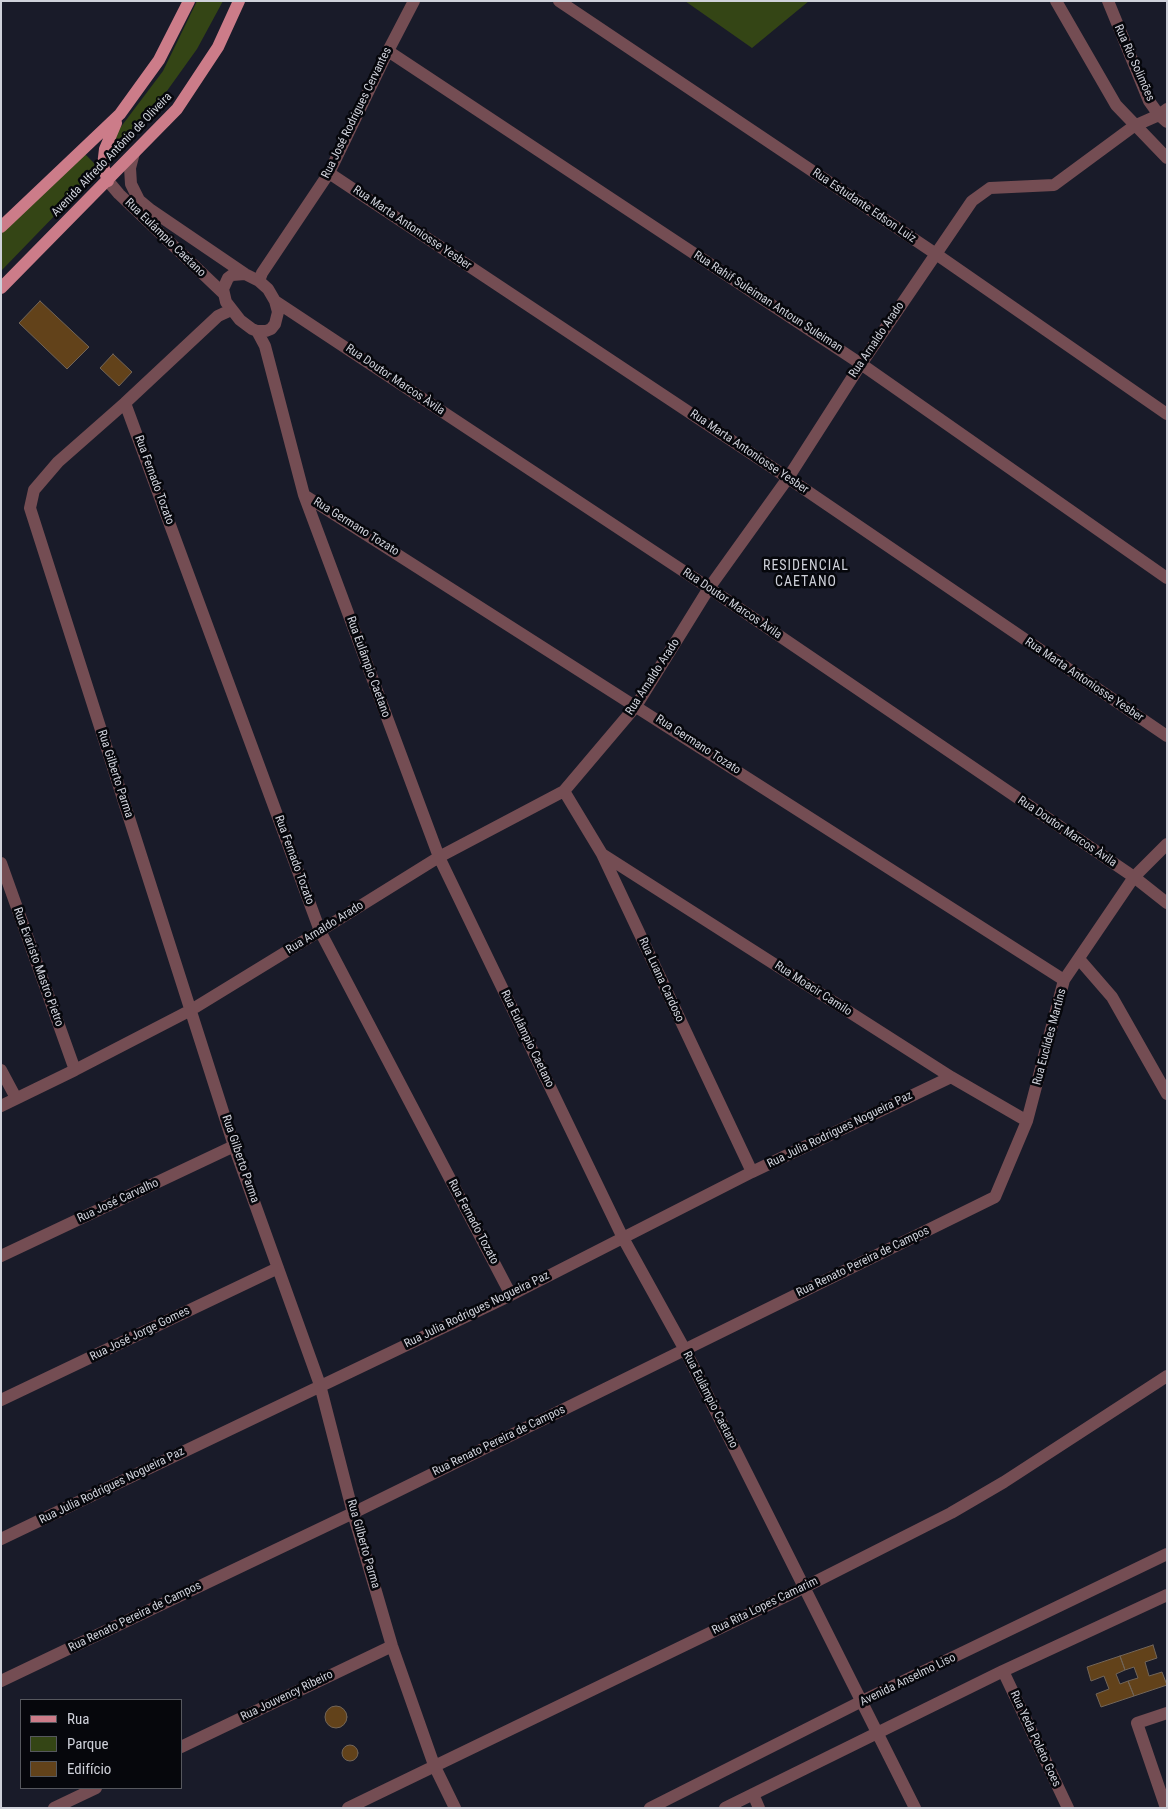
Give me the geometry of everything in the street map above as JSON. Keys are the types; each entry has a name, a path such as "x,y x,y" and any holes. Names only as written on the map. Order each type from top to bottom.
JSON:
{"main road":[{"name":"Avenida Alfredo Antônio de Oliveira","path":"1,227 120,114 159,60 189,1"},
{"name":"Avenida Alfredo Antônio de Oliveira","path":"1,288 177,109 218,47 239,1"},
{"path":"108,180 103,166 105,149 120,114"}],"street":[{"name":"Rua José Rodrigues Cervantes","path":"255,276 329,173 414,1"},
{"name":"Rua Estudante Edson Luiz","path":"559,1 936,254 1167,414"},
{"path":"1056,1 1116,105 1134,126 1167,158"},
{"name":"Rua Rio Solimões","path":"1108,1 1149,101 1164,115"},
{"name":"Rua Rahif Suleiman Antoun Suleiman","path":"388,51 861,364 1167,578"},
{"name":"Rua Arnaldo Arado","path":"1,1106 191,1010 439,857 564,791 636,706 709,588 788,478 861,364 972,202 990,188 1054,185 1134,126 1164,115"},
{"path":"134,153 130,168 131,184 139,200 151,210 255,276 268,289 276,306 276,324 261,331 245,325 227,302 225,284 232,275 255,276"},
{"name":"Rua Marta Antoniosse Yesber","path":"329,173 788,478 1167,736"},
{"name":"Rua Eulâmpio Caetano","path":"108,180 119,194 227,302"},
{"path":"125,402 218,316 227,302"},
{"name":"Rua Doutor Marcos Àvila","path":"276,306 292,312 709,588 1134,877 1167,903"},
{"name":"Rua Eulâmpio Caetano","path":"261,331 304,495 439,857 623,1238 685,1350 915,1808"},
{"name":"Rua Gilberto Parma","path":"125,402 58,462 34,490 30,508 234,1146 320,1385 353,1513 392,1646 434,1765 455,1808"},
{"name":"Rua Fernado Tozato","path":"125,402 320,932 511,1295"},
{"name":"Rua Germano Tozato","path":"304,495 1064,980"},
{"name":"Rua Luana Cardoso","path":"564,791 602,854 752,1172"},
{"name":"Rua Euclides Martins","path":"995,1197 1028,1121 1064,980 1134,877 1167,844"},
{"name":"Rua Moacir Camilo","path":"602,854 951,1077 1028,1121"},
{"name":"Rua Evaristo Mastro Pietro","path":"1,864 75,1070"},
{"path":"1079,958 1112,997 1167,1094"},
{"path":"1,1070 16,1098"},
{"name":"Rua Julia Rodrigues Nogueira Paz","path":"1,1539 511,1295 752,1172 951,1077"},
{"name":"Rua José Carvalho","path":"1,1256 234,1146"},
{"name":"Rua Renato Pereira de Campos","path":"1,1681 353,1513 995,1197"},
{"name":"Rua José Jorge Gomes","path":"1,1400 278,1268"},
{"name":"Rua Rita Lopes Camarim","path":"348,1808 951,1513 1004,1482 1167,1376"},
{"name":"Avenida Anselmo Liso","path":"650,1808 862,1701 1167,1554"},
{"path":"725,1808 1003,1671 1167,1595"},
{"name":"Rua Jouvency Ribeiro","path":"182,1747 392,1646"},
{"name":"Rua Yeda Poleto Goes","path":"1003,1671 1068,1808"},
{"path":"1166,1808 1137,1724 1167,1713"},
{"path":"54,1808 94,1789"},
{"path":"753,1794 759,1808"}],"green space":[{"path":"197,1 223,1 197,49 149,116 108,160 114,136 163,71"},
{"path":"685,1 809,1 752,48"},
{"path":"83,152 94,163 96,173 1,271 1,234"}],"building":[{"path":"40,301 89,347 67,369 19,323"},
{"path":"113,354 132,372 119,386 100,368"},
{"path":"1153,1645 1157,1658 1145,1662 1149,1676 1162,1672 1167,1685 1134,1696 1128,1681 1138,1678 1134,1667 1125,1670 1120,1656"},
{"path":"1120,1656 1125,1670 1116,1674 1120,1684 1128,1681 1134,1696 1101,1707 1096,1694 1109,1689 1104,1676 1091,1681 1087,1667"},
{"path":"336,1706 344,1709 347,1717 344,1725 336,1728 328,1725 325,1717 328,1709"},
{"path":"350,1745 358,1753 350,1761 342,1753"}],"district":[{"name":"RESIDENCIAL CAETANO","path":"806,574"}]}
